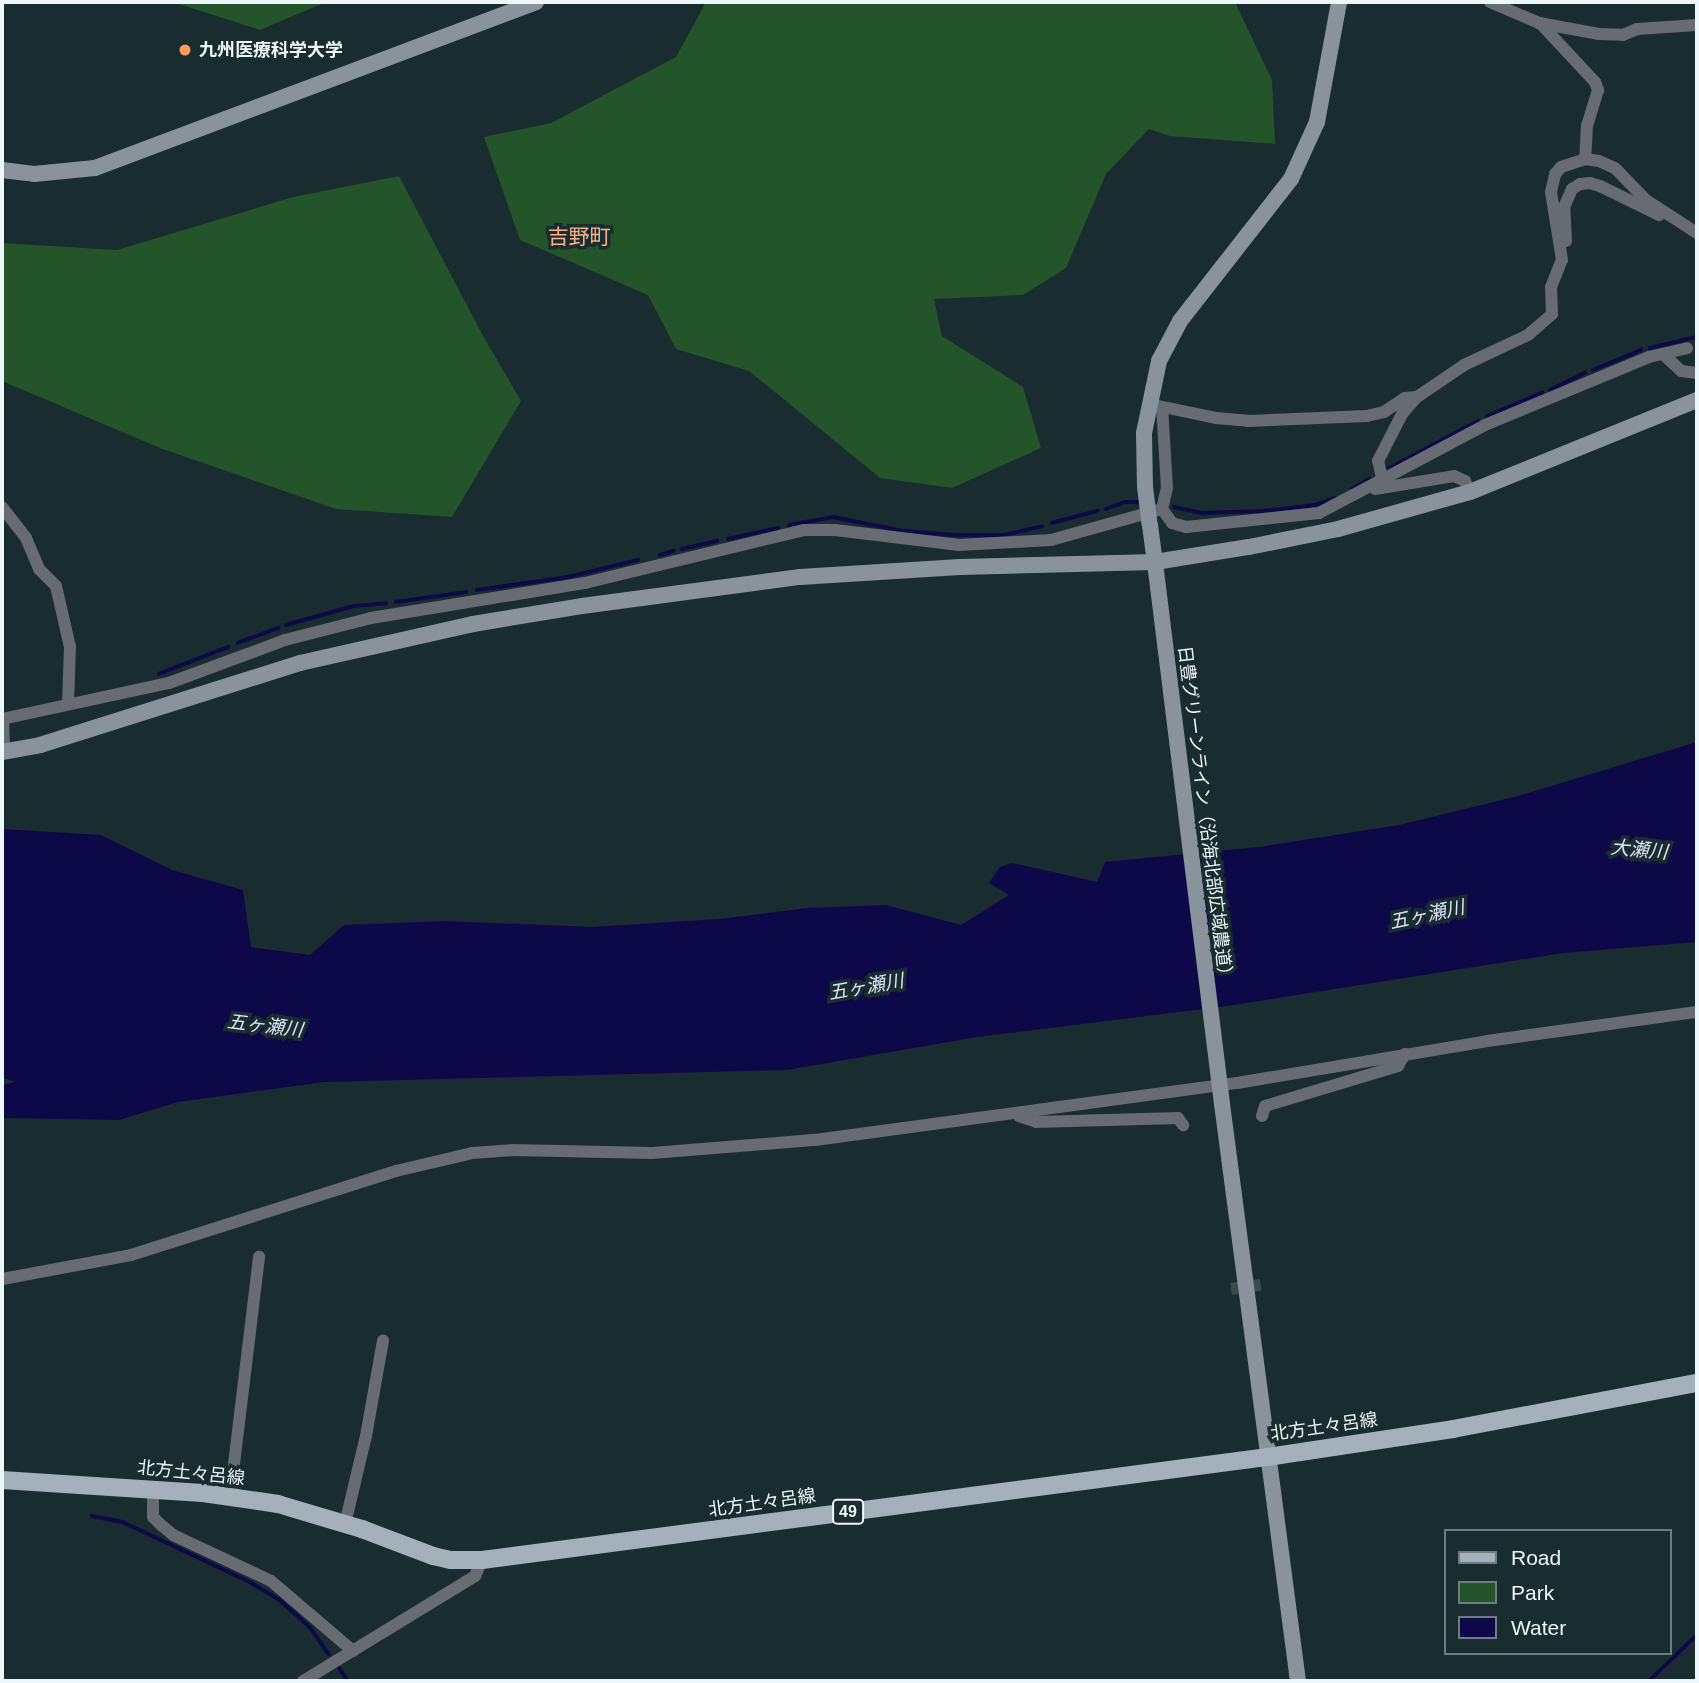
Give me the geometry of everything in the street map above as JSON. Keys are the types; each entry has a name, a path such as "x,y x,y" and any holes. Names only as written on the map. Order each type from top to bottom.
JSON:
{"main road":[{"name":"北方土々呂線","path":"2,1480 153,1490 278,1504 345,1524 433,1556 451,1560 482,1560 1268,1457 1453,1429 1697,1383"}],"street":[{"path":"2,170 34,174 95,167 536,2"},
{"name":"日豊グリーンライン（沿海北部広域農道）","path":"1298,1681 1145,487 1144,433 1155,405 1159,361 1180,321 1291,179 1317,122 1339,2"},
{"path":"1490,2 1539,23 1623,35 1637,29 1697,25"},
{"path":"1539,23 1595,82 1598,90 1587,125 1585,159"},
{"path":"1562,260 1562,242 1552,207 1552,181 1562,167 1585,159 1599,161 1615,168 1646,200 1697,233"},
{"path":"1383,482 1378,460 1402,414 1417,397 1464,365 1528,335 1544,324 1552,314 1551,287 1562,260 1567,233 1564,207 1572,189 1580,184 1600,186 1633,204 1682,223"},
{"path":"1417,397 1405,398 1384,412 1367,416 1285,420 1231,421 1155,405 1167,488 1162,509 1171,523 1186,527 1287,519 1319,513 1370,489 1485,425 1593,379 1662,354 1687,348"},
{"path":"1662,354 1681,371 1697,373"},
{"path":"1162,509 1051,540 959,545 835,530 804,530 585,583 371,618 285,640 169,682 2,719 3,752 40,745 300,663 473,624 582,606 800,577 960,567 1155,562 1338,529 1470,492 1697,400"},
{"path":"1370,489 1454,476 1465,481 1470,492"},
{"path":"2,507 26,538 39,569 56,586 70,647 68,704"},
{"path":"2,1279 131,1255 396,1171 472,1153 513,1150 652,1153 815,1140 1016,1115 1237,1083 1405,1054 1697,1012"},
{"path":"1262,1116 1265,1106 1398,1066 1405,1054"},
{"path":"1016,1115 1036,1122 1178,1118 1183,1125"},
{"path":"230,1497 259,1257"},
{"path":"345,1524 366,1436 383,1341"},
{"path":"153,1490 153,1517 173,1535 271,1581 353,1651"},
{"path":"303,1681 475,1576 482,1560"}],"green space":[{"path":"173,2 326,2 260,30"},
{"path":"706,2 1235,2 1272,80 1275,144 1170,136 1149,129 1106,174 1066,268 1023,295 934,299 942,336 1023,387 1041,448 952,488 880,478 749,371 676,349 648,295 520,240 484,137 551,123 676,57"},
{"path":"399,176 482,334 521,401 452,517 336,509 160,448 2,381 2,243 117,250 293,197"}],"water":[{"path":"1697,742 1697,942 1563,953 1227,1006 977,1037 787,1070 324,1082 178,1102 119,1120 2,1118 2,1085 15,1082 2,1077 2,829 101,835 172,870 243,890 251,947 310,955 344,925 445,921 592,927 719,919 807,908 886,905 961,925 1009,895 989,883 1000,867 1013,863 1097,882 1105,862 1259,847 1399,825 1518,796"}],"waterway":[{"path":"1650,348 1697,337"},
{"path":"1593,370 1641,350"},
{"path":"1550,390 1585,373"},
{"path":"1487,416 1542,393"},
{"path":"1386,470 1478,421"},
{"path":"1352,489 1369,479"},
{"path":"1174,507 1203,513 1264,511 1316,505 1335,498"},
{"path":"1106,509 1125,502 1138,502"},
{"path":"1052,523 1097,511"},
{"path":"789,525 833,517 903,531 955,535 1004,535 1042,526"},
{"path":"728,539 778,528"},
{"path":"682,549 717,541"},
{"path":"660,555 673,551"},
{"path":"477,590 568,577 638,560"},
{"path":"396,602 466,592"},
{"path":"286,625 354,606 386,603"},
{"path":"238,643 278,628"},
{"path":"159,674 228,647"},
{"path":"92,1516 123,1522 250,1582 280,1600 310,1627 329,1654"},
{"path":"1649,1681 1697,1635"},
{"path":"339,1667 348,1681"}],"tunnel":[{"path":"1231,1289 1261,1285"}],"place":[{"name":"九州医療科学大学","path":"185,50"}],"district":[{"name":"吉野町","path":"579,237"}],"water label":[{"name":"大瀬川","path":"1639,850"},
{"name":"五ヶ瀬川","path":"1427,915"},
{"name":"五ヶ瀬川","path":"866,987"},
{"name":"五ヶ瀬川","path":"265,1026"}]}
